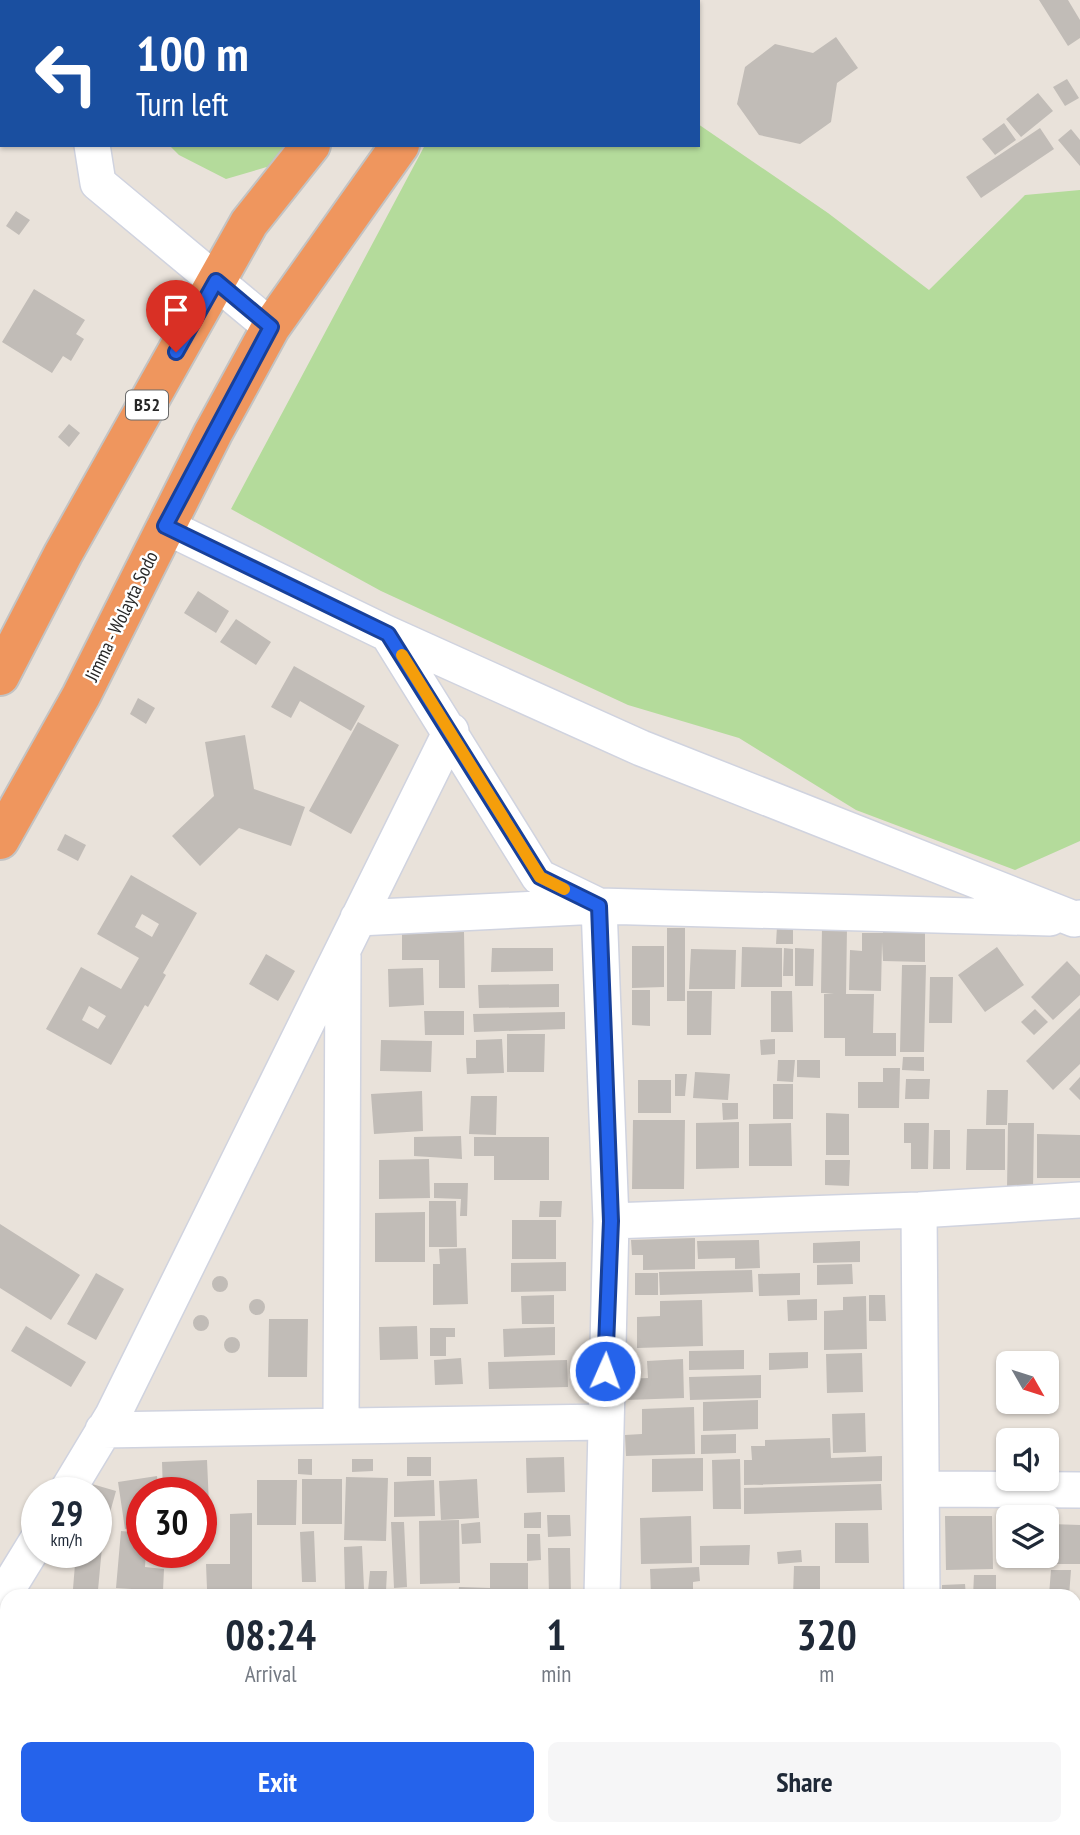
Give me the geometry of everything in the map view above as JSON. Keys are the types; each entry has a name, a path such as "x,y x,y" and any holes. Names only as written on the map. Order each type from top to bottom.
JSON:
{"highway":[{"name":"B52","path":"0,676 63,554 249,223 309,147"},
{"name":"Jimma - Wolayta Sodo","path":"0,840 81,696 165,526 271,327 399,147"}],"street":[{"path":"92,147 99,183 271,327"},
{"path":"165,526 388,634 641,748 1077,919"},
{"path":"388,634 540,877 599,906"},
{"path":"75,1477 103,1430 451,731"},
{"path":"358,918 599,906 1077,919"},
{"path":"599,906 611,1221 601,1589"},
{"path":"341,1425 343,949"},
{"path":"611,1221 919,1210 1080,1200"},
{"path":"919,1210 922,1589"},
{"path":"103,1430 604,1422"},
{"path":"923,1489 1080,1490"},
{"path":"7,1589 21,1567"}],"green space":[{"path":"700,125 828,213 929,290 1025,195 1080,190 1080,841 1015,870 856,810 739,738 628,705 381,591 231,509 424,147 700,147"},
{"path":"171,147 288,147 270,166 226,179 179,155"}],"building":[{"path":"1039,0 1068,0 1080,20 1080,38 1068,46"},
{"path":"836,37 858,68 837,83 831,122 800,144 759,135 737,104 745,67 775,44 813,53"},
{"path":"1067,79 1079,98 1065,106 1053,87"},
{"path":"1038,93 1053,111 1021,137 1006,119"},
{"path":"1004,123 1016,140 995,155 982,139"},
{"path":"1040,128 1054,149 981,198 966,177"},
{"path":"1071,129 1080,140 1080,166 1058,140"},
{"path":"16,211 30,220 19,235 6,226"},
{"path":"34,289 85,320 76,334 84,339 71,361 63,356 52,373 2,342"},
{"path":"69,424 80,433 69,447 58,437"},
{"path":"198,591 229,611 216,633 184,613"},
{"path":"236,619 271,642 256,665 220,642"},
{"path":"294,666 365,706 351,731 300,701 291,718 271,707"},
{"path":"138,698 155,708 146,724 130,714"},
{"path":"358,722 399,745 351,834 309,811"},
{"path":"245,735 254,789 305,807 291,846 239,828 200,866 172,836 214,796 205,742"},
{"path":"65,834 86,845 78,861 57,850"},
{"path":"131,875 197,913 163,973 166,975 148,1007 145,1005 111,1065 46,1029 81,967 121,989 139,958 97,934","holes":["142,914 159,924 152,937 135,927","89,1006 106,1016 98,1029 82,1020"]},
{"path":"777,926 793,927 793,944 776,944"},
{"path":"822,927 847,927 846,994 874,994 873,1033 896,1033 896,1056 845,1056 845,1038 824,1038 824,994 834,993 821,993"},
{"path":"667,928 685,928 685,1001 667,1001"},
{"path":"883,929 925,929 925,962 883,961 882,942 881,991 849,990 850,950 862,951 862,933 883,933"},
{"path":"464,932 465,988 439,988 439,960 402,960 402,934"},
{"path":"632,946 664,946 664,987 632,988"},
{"path":"742,947 782,948 782,987 741,987"},
{"path":"997,947 1024,985 985,1012 958,975"},
{"path":"492,948 553,948 553,971 491,972"},
{"path":"784,948 793,949 793,976 783,976"},
{"path":"795,948 814,949 813,986 795,986"},
{"path":"691,949 736,950 735,989 689,989"},
{"path":"266,954 295,971 278,1001 249,984"},
{"path":"1067,961 1080,975 1080,995 1053,1020 1031,997"},
{"path":"902,965 926,965 924,1052 900,1052"},
{"path":"423,968 424,1005 389,1007 388,969"},
{"path":"930,977 953,977 952,1023 929,1023"},
{"path":"559,984 559,1007 479,1008 478,985"},
{"path":"632,990 650,990 650,1026 632,1025"},
{"path":"687,991 712,991 711,1035 687,1035"},
{"path":"771,991 792,991 793,1032 771,1032"},
{"path":"1080,1008 1080,1064 1053,1090 1026,1061"},
{"path":"1035,1009 1048,1022 1034,1035 1021,1022"},
{"path":"424,1011 464,1011 464,1035 425,1035"},
{"path":"565,1012 565,1029 474,1032 473,1014"},
{"path":"507,1034 545,1034 544,1072 507,1072"},
{"path":"502,1039 504,1073 467,1074 466,1058 476,1058 476,1040"},
{"path":"775,1039 775,1054 761,1055 760,1040"},
{"path":"381,1040 432,1041 431,1072 380,1071"},
{"path":"903,1057 924,1057 924,1071 902,1070"},
{"path":"778,1060 795,1060 793,1082 777,1081"},
{"path":"797,1060 820,1060 820,1078 797,1077"},
{"path":"883,1068 900,1068 899,1108 858,1108 858,1082 883,1082"},
{"path":"695,1072 730,1074 728,1100 693,1098"},
{"path":"675,1074 687,1074 685,1096 675,1096"},
{"path":"1080,1077 1080,1100 1069,1089"},
{"path":"906,1079 930,1079 929,1099 905,1099"},
{"path":"638,1080 671,1080 671,1113 638,1113"},
{"path":"773,1084 793,1084 793,1119 773,1119"},
{"path":"987,1090 1008,1090 1007,1125 986,1125"},
{"path":"422,1091 423,1131 374,1134 371,1094"},
{"path":"471,1096 497,1096 496,1135 469,1134"},
{"path":"722,1103 738,1103 738,1119 723,1120"},
{"path":"826,1113 849,1114 849,1155 826,1155"},
{"path":"633,1120 685,1120 684,1189 632,1189"},
{"path":"739,1122 739,1168 696,1169 696,1123"},
{"path":"791,1123 792,1166 749,1166 749,1124"},
{"path":"904,1123 929,1123 928,1169 911,1169 911,1143 904,1143"},
{"path":"1008,1123 1034,1123 1033,1190 1007,1189"},
{"path":"967,1129 1005,1129 1005,1170 966,1170"},
{"path":"934,1130 950,1130 950,1169 933,1169"},
{"path":"1037,1134 1080,1135 1080,1178 1037,1178"},
{"path":"461,1136 462,1159 414,1156 414,1137"},
{"path":"474,1137 549,1137 549,1180 494,1180 494,1156 474,1156"},
{"path":"429,1159 430,1198 379,1199 379,1160"},
{"path":"825,1160 850,1160 849,1186 825,1185"},
{"path":"434,1183 468,1183 467,1216 460,1216 461,1199 434,1198"},
{"path":"429,1201 456,1201 457,1247 429,1247"},
{"path":"540,1201 562,1201 561,1217 539,1217"},
{"path":"425,1212 425,1262 375,1262 375,1213"},
{"path":"512,1220 556,1220 556,1259 512,1259"},
{"path":"0,1224 80,1275 51,1320 0,1288"},
{"path":"695,1238 695,1269 643,1270 643,1255 632,1255 631,1240"},
{"path":"759,1240 760,1268 735,1269 735,1258 698,1259 697,1241"},
{"path":"860,1241 860,1262 813,1263 813,1243"},
{"path":"466,1248 468,1304 433,1305 433,1264 440,1264 439,1249"},
{"path":"566,1262 566,1291 511,1292 511,1263"},
{"path":"852,1264 853,1284 817,1285 817,1265"},
{"path":"752,1270 753,1292 660,1295 659,1272"},
{"path":"96,1273 124,1289 96,1340 67,1324"},
{"path":"635,1273 658,1273 658,1295 635,1295"},
{"path":"800,1273 800,1295 759,1296 758,1274"},
{"path":"217,1276 223,1276 228,1284 226,1290 217,1292 212,1287 212,1281"},
{"path":"554,1295 554,1324 522,1324 521,1296"},
{"path":"869,1295 885,1295 886,1321 869,1321"},
{"path":"866,1296 867,1349 824,1350 824,1311 843,1310 843,1297"},
{"path":"254,1299 260,1299 265,1307 263,1313 254,1315 249,1310 249,1304"},
{"path":"817,1299 817,1320 788,1321 787,1300"},
{"path":"702,1300 703,1346 637,1348 637,1317 660,1316 660,1301"},
{"path":"198,1315 204,1315 209,1323 207,1329 198,1331 193,1326 193,1320"},
{"path":"269,1319 308,1319 307,1377 268,1377"},
{"path":"26,1326 86,1362 71,1387 11,1351"},
{"path":"417,1326 418,1359 380,1360 379,1327"},
{"path":"555,1327 555,1355 504,1357 503,1329"},
{"path":"430,1328 455,1328 455,1337 446,1337 446,1356 430,1356"},
{"path":"229,1337 235,1337 240,1345 238,1351 229,1353 224,1348 224,1342"},
{"path":"744,1350 744,1369 689,1370 689,1351"},
{"path":"808,1352 808,1368 769,1370 769,1353"},
{"path":"862,1353 863,1392 827,1393 826,1354"},
{"path":"461,1358 463,1384 435,1385 434,1360"},
{"path":"683,1359 684,1398 626,1400 625,1379 648,1378 647,1361"},
{"path":"567,1360 568,1387 489,1389 488,1362"},
{"path":"761,1375 761,1398 690,1400 689,1377"},
{"path":"758,1400 758,1429 703,1431 703,1402"},
{"path":"694,1407 695,1454 626,1456 625,1435 642,1434 642,1409"},
{"path":"865,1413 866,1452 833,1453 832,1414"},
{"path":"736,1434 736,1453 701,1454 701,1435"},
{"path":"830,1438 831,1458 882,1456 882,1481 744,1485 744,1460 752,1460 751,1446 765,1446 765,1440"},
{"path":"407,1457 431,1457 431,1476 407,1476"},
{"path":"564,1457 565,1492 527,1493 526,1458"},
{"path":"703,1458 703,1491 652,1492 652,1459"},
{"path":"298,1459 312,1459 312,1475 298,1474"},
{"path":"352,1459 373,1459 373,1471 352,1472"},
{"path":"740,1459 741,1509 713,1509 712,1460"},
{"path":"207,1460 208,1477 162,1477 162,1462"},
{"path":"346,1477 388,1478 386,1541 344,1540"},
{"path":"302,1479 342,1479 342,1524 302,1524"},
{"path":"477,1479 479,1518 441,1520 439,1481"},
{"path":"257,1480 297,1480 296,1525 257,1525"},
{"path":"434,1480 435,1516 394,1517 394,1482"},
{"path":"126,1481 125,1529 118,1482"},
{"path":"881,1484 882,1510 744,1514 744,1488"},
{"path":"112,1490 116,1491 112,1505"},
{"path":"541,1512 541,1528 524,1528 524,1513"},
{"path":"252,1513 252,1589 207,1589 206,1568 217,1568 217,1564 230,1564 230,1514"},
{"path":"547,1515 570,1515 571,1536 548,1537"},
{"path":"691,1516 692,1563 641,1564 640,1518"},
{"path":"945,1516 992,1516 993,1569 946,1570"},
{"path":"459,1520 460,1583 420,1584 419,1521"},
{"path":"391,1522 404,1522 407,1587 394,1588"},
{"path":"480,1522 481,1543 462,1544 461,1524"},
{"path":"835,1523 868,1523 869,1563 835,1563"},
{"path":"1059,1524 1080,1525 1080,1564 1059,1564"},
{"path":"121,1531 126,1531 126,1568 164,1569 163,1589 116,1588"},
{"path":"314,1531 316,1582 302,1582 300,1532"},
{"path":"527,1534 540,1534 541,1560 527,1561"},
{"path":"750,1545 749,1565 700,1565 700,1546"},
{"path":"362,1546 364,1589 345,1589 344,1547"},
{"path":"548,1548 570,1548 571,1589 549,1589"},
{"path":"801,1550 802,1562 778,1564 777,1552"},
{"path":"490,1563 528,1563 528,1589 459,1589 490,1588"},
{"path":"794,1566 820,1566 820,1589 793,1589"},
{"path":"699,1567 700,1581 693,1582 693,1589 651,1589 650,1569"},
{"path":"75,1568 100,1568 98,1589 73,1589"},
{"path":"1051,1570 1071,1570 1070,1589 1049,1589"},
{"path":"370,1571 387,1571 386,1589 368,1589"},
{"path":"974,1575 996,1575 996,1589 973,1589"},
{"path":"965,1584 965,1589 942,1589 942,1585"}],"slow traffic":[{"path":"402,655 540,877 564,889"}],"route":[{"path":"176,352 216,281 271,327 165,526 388,634 540,877 599,906 611,1221 605,1371"}]}
